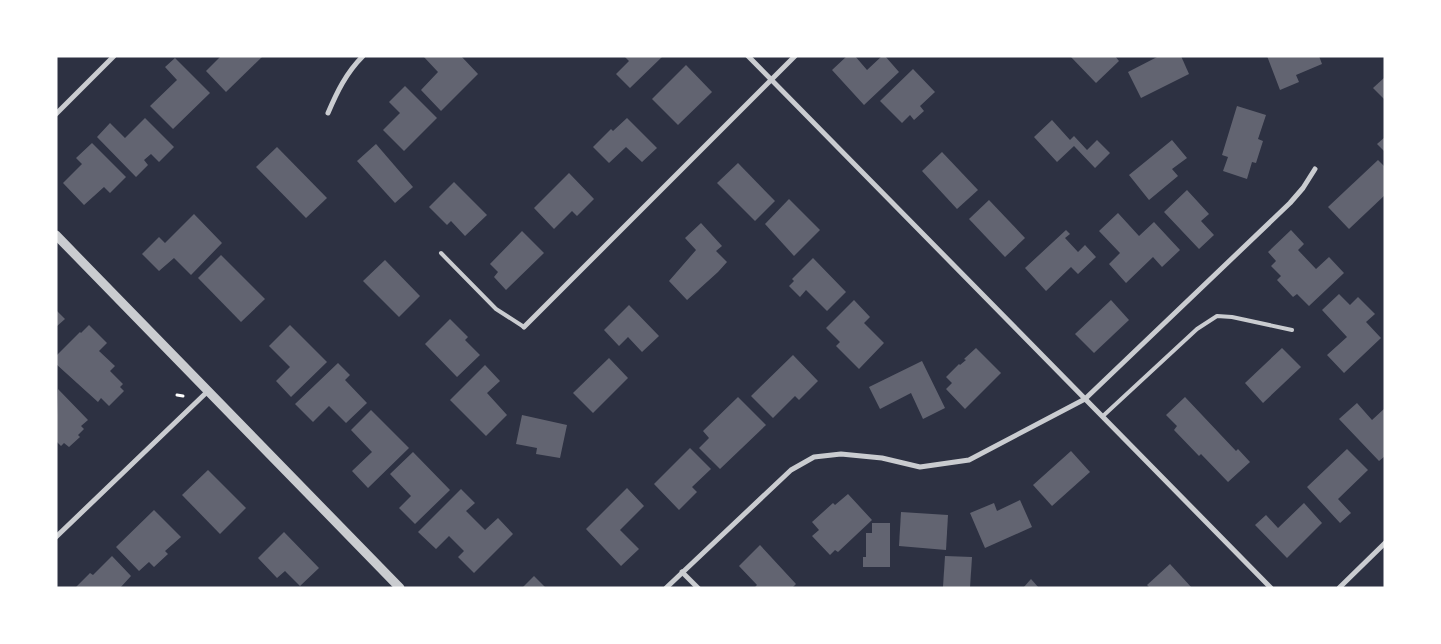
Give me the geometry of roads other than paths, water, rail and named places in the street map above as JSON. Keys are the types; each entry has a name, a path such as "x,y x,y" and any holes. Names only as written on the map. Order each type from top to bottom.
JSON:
{"street":[{"path":"56,114 114,56"},
{"path":"328,113 339,87 363,56"},
{"path":"748,56 1271,588"},
{"path":"524,327 795,56"},
{"path":"666,588 791,470 814,457 841,454 864,455 920,467 969,460 1085,399 1290,203 1303,188 1315,169"},
{"path":"56,235 400,588"},
{"path":"56,537 208,392"},
{"path":"1339,588 1385,543"},
{"path":"682,572 698,588"}],"lane":[{"path":"440,253 496,309 524,327"},
{"path":"1103,416 1197,328 1217,316 1232,317 1292,330"}]}
